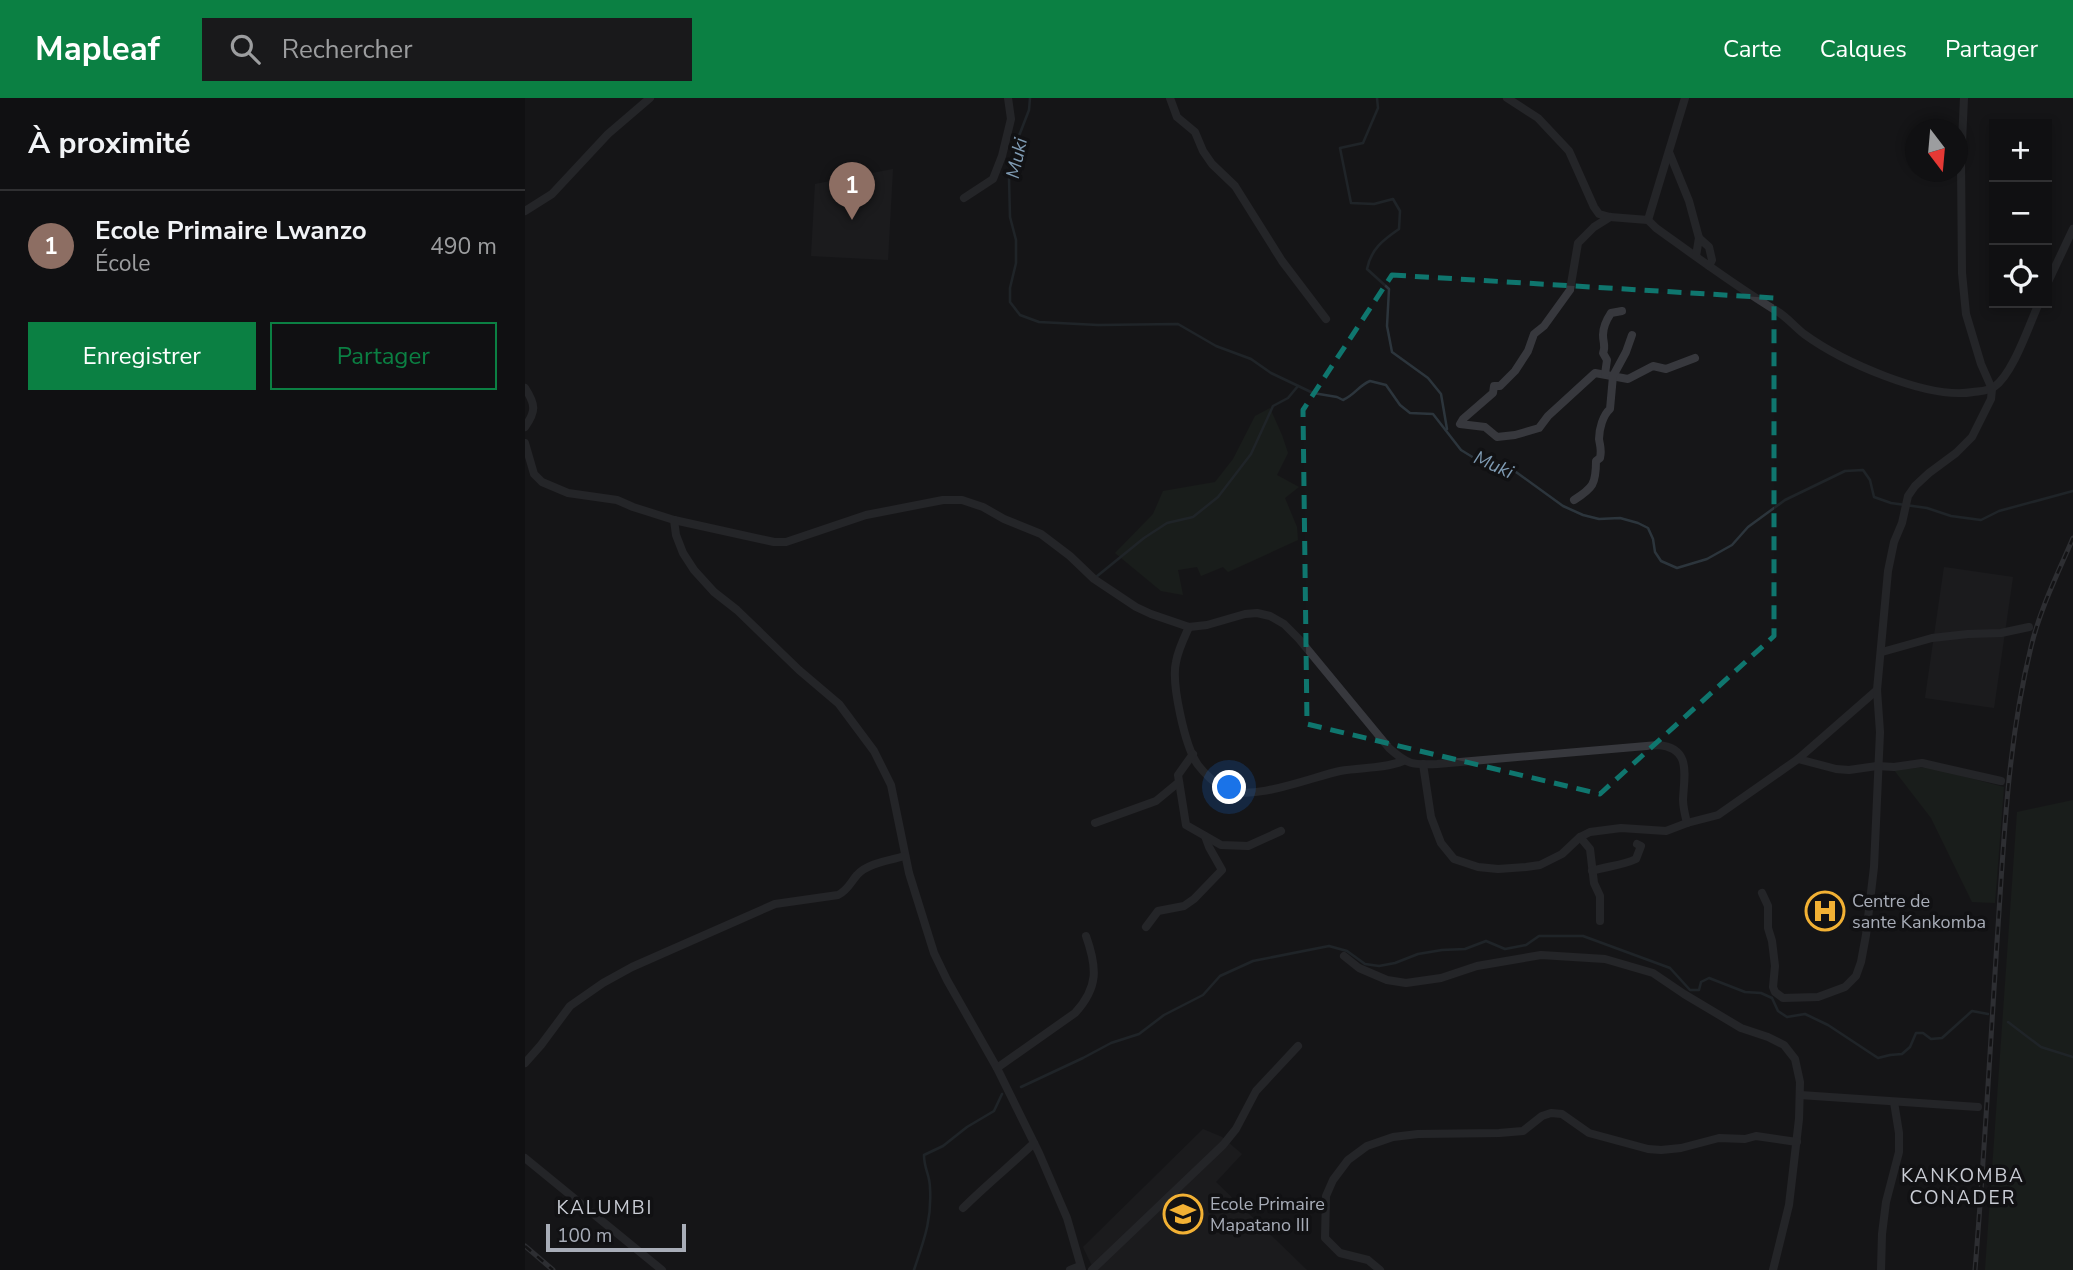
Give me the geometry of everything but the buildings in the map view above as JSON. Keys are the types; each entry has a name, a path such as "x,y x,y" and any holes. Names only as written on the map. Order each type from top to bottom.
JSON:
{"street":[{"path":"525,211 552,194 608,134 650,98"},
{"path":"964,198 993,180 1011,119 1008,98"},
{"path":"1170,98 1177,117 1195,132 1203,151 1235,186 1282,261 1326,319"},
{"path":"1507,98 1538,118 1569,151 1599,214 1648,220 1741,289 1777,310 1804,333 1838,354 1907,384 1940,393 1968,393 1992,389 2004,376 2019,349 2037,308"},
{"path":"1648,220 1685,98"},
{"path":"1762,893 1768,906 1775,992 1783,998 1818,997 1845,987 1856,976 1866,935 1874,867 1880,732 1877,690 1888,571 1894,542 1908,496 1929,473 1972,437 1991,400 1992,389 1981,364 1966,314 1962,273 1961,163 1964,98"},
{"path":"1668,151 1689,201 1699,238 1696,256"},
{"path":"1610,216 1578,243 1570,290 1544,327 1534,334 1528,351 1515,371 1500,386 1495,386 1493,393 1460,424 1485,427 1497,437 1515,435 1539,428 1548,416 1595,373 1628,379 1653,366 1666,369 1695,358"},
{"path":"2052,273 2073,229"},
{"path":"1699,238 1709,247 1712,260 1709,266"},
{"path":"1574,500 1590,490 1596,475 1595,461 1600,458 1602,448 1599,439 1605,413 1610,409 1609,375 1603,353 1603,335 1606,320 1611,313 1622,311"},
{"path":"1609,375 1632,335"},
{"path":"525,388 534,405 533,416 525,427"},
{"path":"525,443 534,474 542,482 568,494 617,500 674,520 760,540 786,542 866,515 943,500 961,500 983,507 1041,534 1094,579 1136,607 1160,618 1189,627 1257,613 1284,624 1403,761"},
{"path":"674,520 683,553 713,592 737,610 799,670 839,704 874,751 891,785 918,907 934,953 997,1068 1067,1218 1081,1268 1070,1270"},
{"path":"1882,652 1932,638 2001,633 2029,626"},
{"path":"1189,627 1175,663 1175,679 1183,722 1193,754 1203,769 1225,789 1242,793 1285,786 1339,771 1403,761 1423,764 1658,745 1671,746 1683,763 1683,802 1687,823"},
{"path":"1423,764 1431,817 1441,843 1454,859 1478,867 1498,869 1540,865 1562,853 1590,832 1621,828 1666,831 1718,815 1798,759 1877,690"},
{"path":"1193,754 1178,775 1186,825 1220,845 1248,846 1281,831"},
{"path":"1798,759 1849,770 1922,763 2001,781"},
{"path":"1095,823 1156,802 1179,782"},
{"path":"1146,927 1158,911 1184,906 1223,870 1205,836"},
{"path":"1580,837 1590,849 1594,883 1600,895 1599,920"},
{"path":"1592,871 1620,866 1636,859 1641,846 1637,844"},
{"path":"525,1062 570,1006 632,967 775,904 838,895 846,891 861,872 876,864 905,856"},
{"path":"997,1068 1075,1013 1082,1005 1091,989 1095,972 1086,936"},
{"path":"1344,956 1359,968 1387,981 1406,984 1441,978 1477,966 1541,956 1605,959 1653,972 1741,1028 1784,1045 1795,1059 1800,1095 1789,1205 1773,1270"},
{"path":"1092,1270 1223,1145 1236,1129 1256,1091 1298,1046"},
{"path":"1800,1095 1978,1107"},
{"path":"1881,1270 1886,1202 1899,1152 1894,1101"},
{"path":"1380,1270 1368,1260 1340,1252 1325,1238 1326,1196 1333,1180 1348,1160 1367,1146 1394,1137 1523,1131 1542,1116 1551,1113 1562,1114 1588,1133 1648,1149 1681,1148 1719,1138 1745,1139 1756,1136 1797,1142"},
{"path":"963,1208 1034,1143"},
{"path":"525,1158 662,1270"}],"highlighted area":[{"path":"1392,275 1774,298 1774,636 1600,794 1307,724 1303,410"}],"shaded area":[{"path":"893,169 888,260 811,256 815,184"},
{"path":"1270,408 1288,453 1277,475 1299,487 1285,498 1297,527 1298,540 1228,572 1223,567 1201,576 1197,567 1178,570 1183,595 1161,591 1115,553 1153,514 1163,491 1215,482 1233,459 1255,416"},
{"path":"1944,567 2013,577 1994,708 1925,698"},
{"path":"1928,767 2004,787 1995,903 1972,902 1931,818 1894,770"},
{"path":"2073,800 2073,1270 1985,1270 2017,812"},
{"name":"Ecole Primaire Mapatano III","path":"1203,1129 1222,1137 1242,1154 1216,1182 1307,1270 1094,1270 1083,1247"}],"waterway":[{"name":"Muki","path":"1030,98 1009,178 1010,217 1016,240 1016,263 1010,288 1010,302 1020,315 1039,322 1098,325 1178,324 1216,346 1251,359 1271,373 1313,393 1343,400 1370,381 1386,385 1400,405 1410,413 1433,414 1461,450 1479,461 1516,472 1563,506 1583,515 1599,519 1620,518 1648,528 1655,552 1661,561 1677,568 1707,559 1732,545 1748,527 1785,500 1845,471 1863,470 1870,480 1874,497 1951,516 1981,520 1999,511 2073,491"},
{"path":"1377,98 1378,108 1363,143 1340,148 1351,203 1374,204 1393,199 1400,211 1399,229 1379,246 1371,256 1367,269 1389,289 1387,326 1392,352 1428,378 1441,394 1447,429"},
{"path":"1096,577 1144,538 1167,523 1193,517 1218,497 1251,454 1273,406 1288,398 1298,386"},
{"path":"1021,1087 1111,1043 1139,1034 1164,1015 1203,995 1220,976 1253,961 1329,946 1347,951 1365,964 1379,966 1418,954 1465,949 1486,941 1505,949 1526,945 1539,936 1583,936 1670,968 1690,990 1699,990 1701,982 1709,978 1745,992 1761,993 1772,998 1778,1011 1787,1017 1805,1014 1828,1025 1878,1058 1902,1054 1910,1047 1916,1033 1923,1033 1931,1039 1942,1038 1972,1011 1988,1014"},
{"path":"2008,1022 2041,1047 2073,1057"},
{"path":"914,1270 927,1230 930,1210 930,1183 924,1155 943,1146 994,1111 1002,1094"}],"railway":[{"path":"1975,1270 2012,757 2023,684 2035,633 2073,538"},
{"path":"525,1246 553,1270"}],"place":[{"name":"Ecole Primaire Lwanzo","path":"852,220"},
{"name":"Centre de sante Kankomba","path":"1825,911"},
{"name":"Ecole Primaire Mapatano III","path":"1183,1214"}],"district":[{"name":"KANKOMBA CONADER","path":"1963,1186"},
{"name":"KALUMBI","path":"605,1207"}]}
